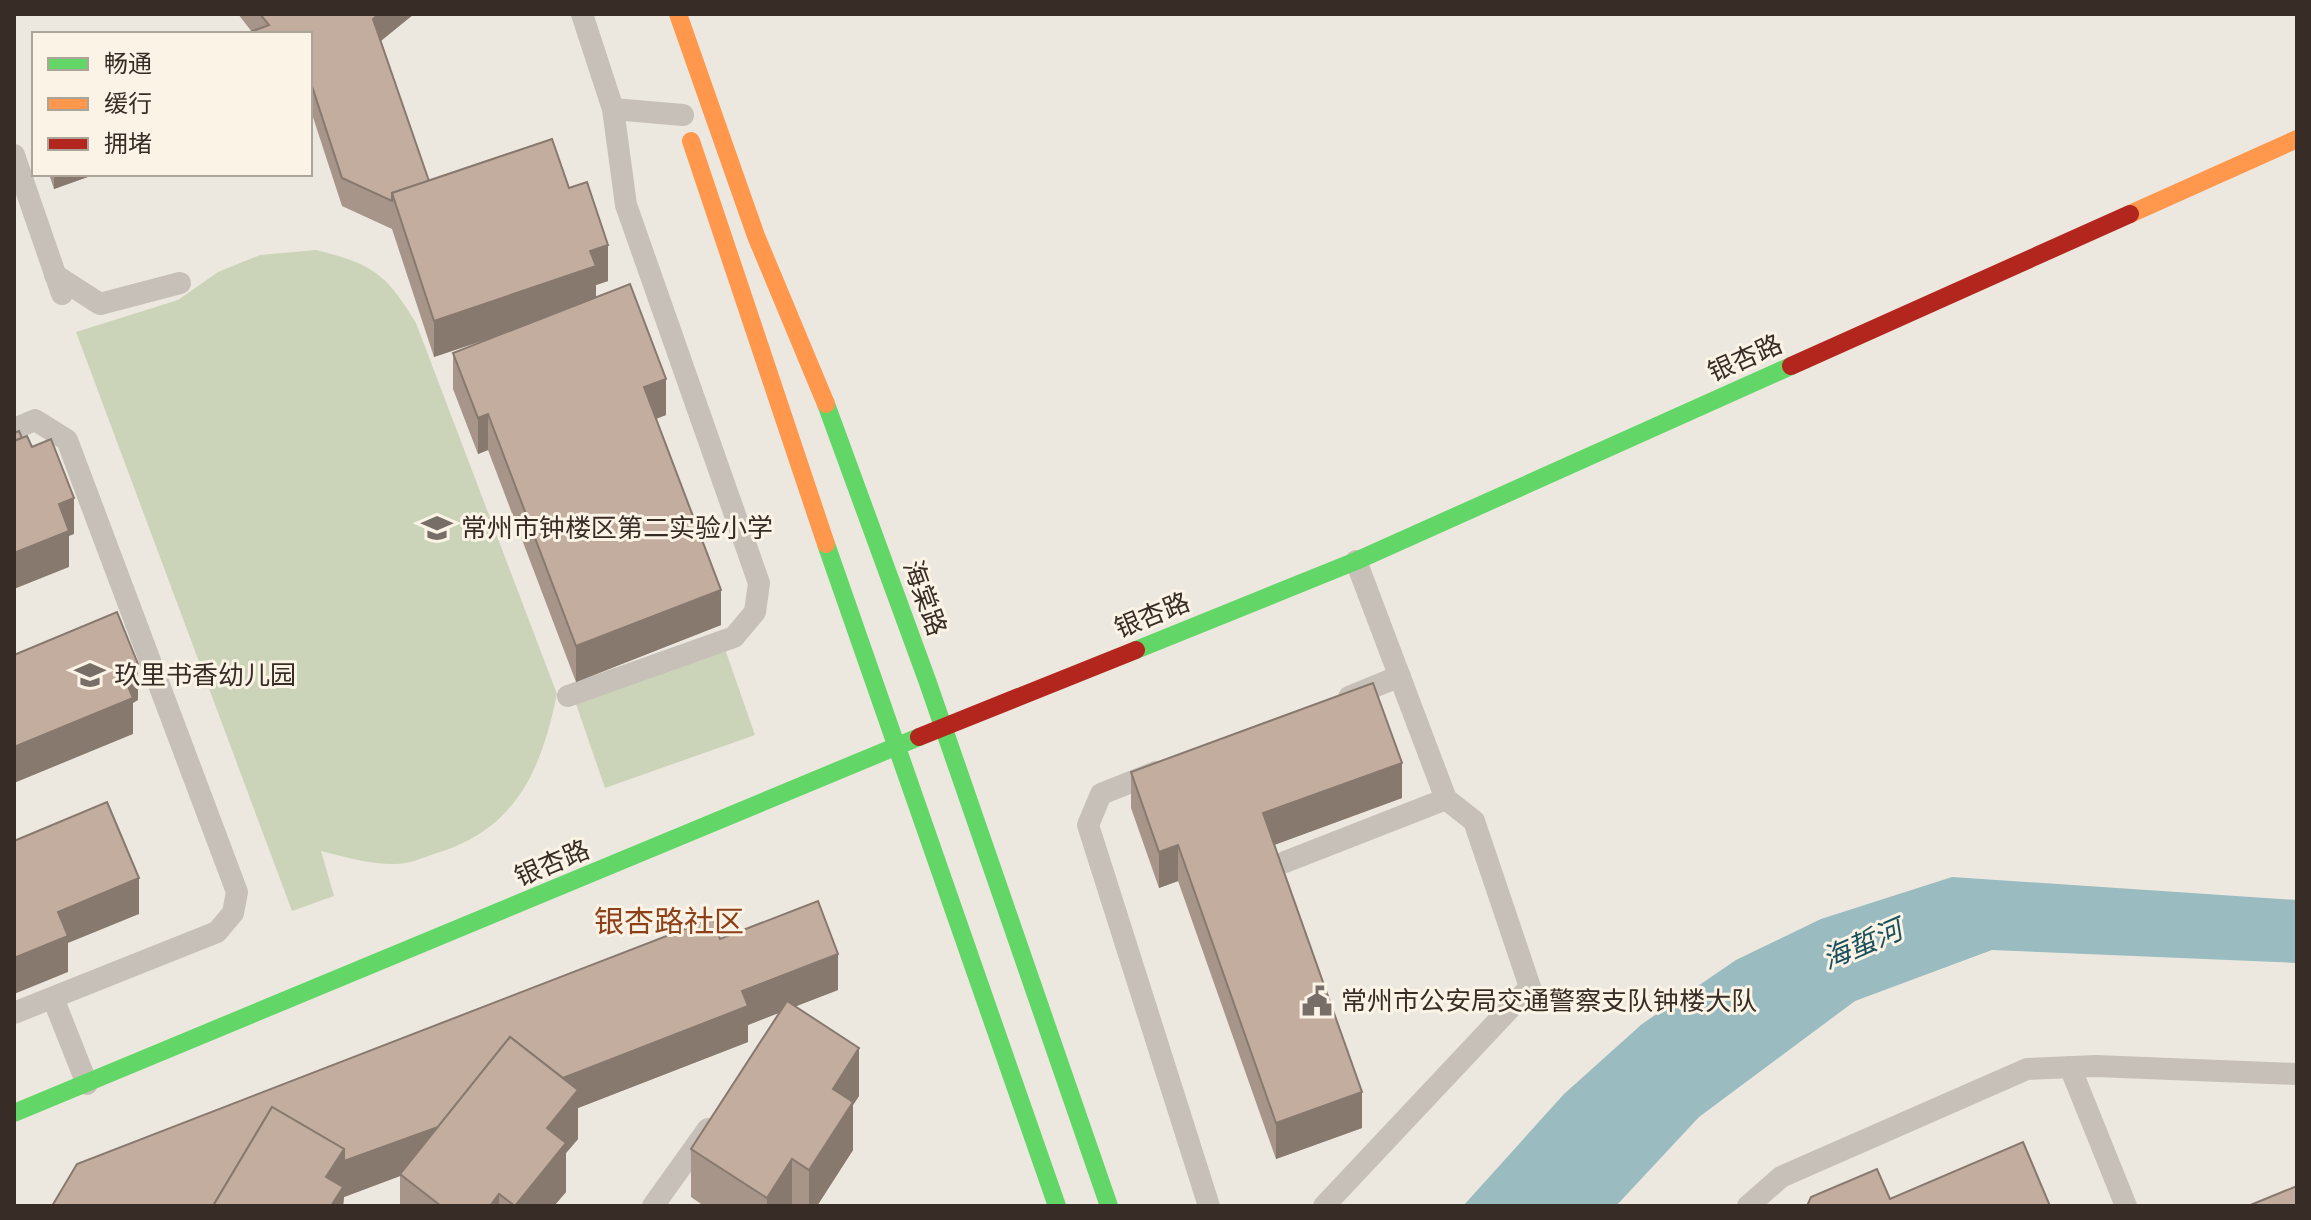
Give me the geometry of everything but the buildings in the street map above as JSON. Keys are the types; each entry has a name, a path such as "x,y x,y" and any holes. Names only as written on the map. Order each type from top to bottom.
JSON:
{"street":[{"name":"海棠路","path":"678,14 756,236 829,412 1109,1206"},
{"path":"680,108 895,749 1057,1206"},
{"name":"银杏路","path":"14,1113 942,728 1356,561 2297,139"}],"lane":[{"path":"568,696 734,637 755,612 759,583 626,205 613,109 582,14"},
{"path":"613,109 680,108"},
{"path":"14,155 59,284 100,304 180,283"},
{"path":"14,429 35,420 67,440 237,892 233,913 217,932 14,1013"},
{"path":"1324,1206 1530,987 1474,821 1446,799 1356,561"},
{"path":"1328,704 1400,676"},
{"path":"1172,766 1101,794 1088,825 1209,1206"},
{"path":"1285,862 1446,799"},
{"path":"53,998 87,1084"},
{"path":"1748,1206 1781,1177 2027,1069 2070,1067 2297,1074"},
{"path":"2070,1067 2126,1206"},
{"path":"653,1206 722,1108"}],"green space":[{"path":"316,250 351,260 376,273 396,292 416,323 557,694 543,748 533,772 505,813 486,830 462,843 403,863 384,864 321,851 334,896 292,911 76,332 178,300 218,272 260,255"},
{"path":"725,649 755,735 605,788 575,701"}],"water":[{"name":"海蜇河","path":"1952,877 2297,900 2297,963 1992,950 1855,1001 1699,1117 1616,1206 1463,1206 1564,1094 1642,1024 1736,960 1821,919"}],"traffic: fast":[{"path":"1136,650 1356,561 1791,366"},
{"path":"826,404 927,680 1109,1206"},
{"path":"826,544 1057,1206"},
{"path":"14,1113 919,737"}],"traffic: slow":[{"path":"678,14 756,236 826,404"},
{"path":"2130,214 2297,139"},
{"path":"691,141 826,544"}],"traffic: jam":[{"path":"1791,366 2130,214"},
{"path":"919,737 1136,650"}],"place":[{"name":"常州市钟楼区第二实验小学","path":"437,528"},
{"name":"玖里书香幼儿园","path":"90,675"},
{"name":"常州市公安局交通警察支队钟楼大队","path":"1317,1001"}],"district":[{"name":"银杏路社区","path":"669,922"}]}
